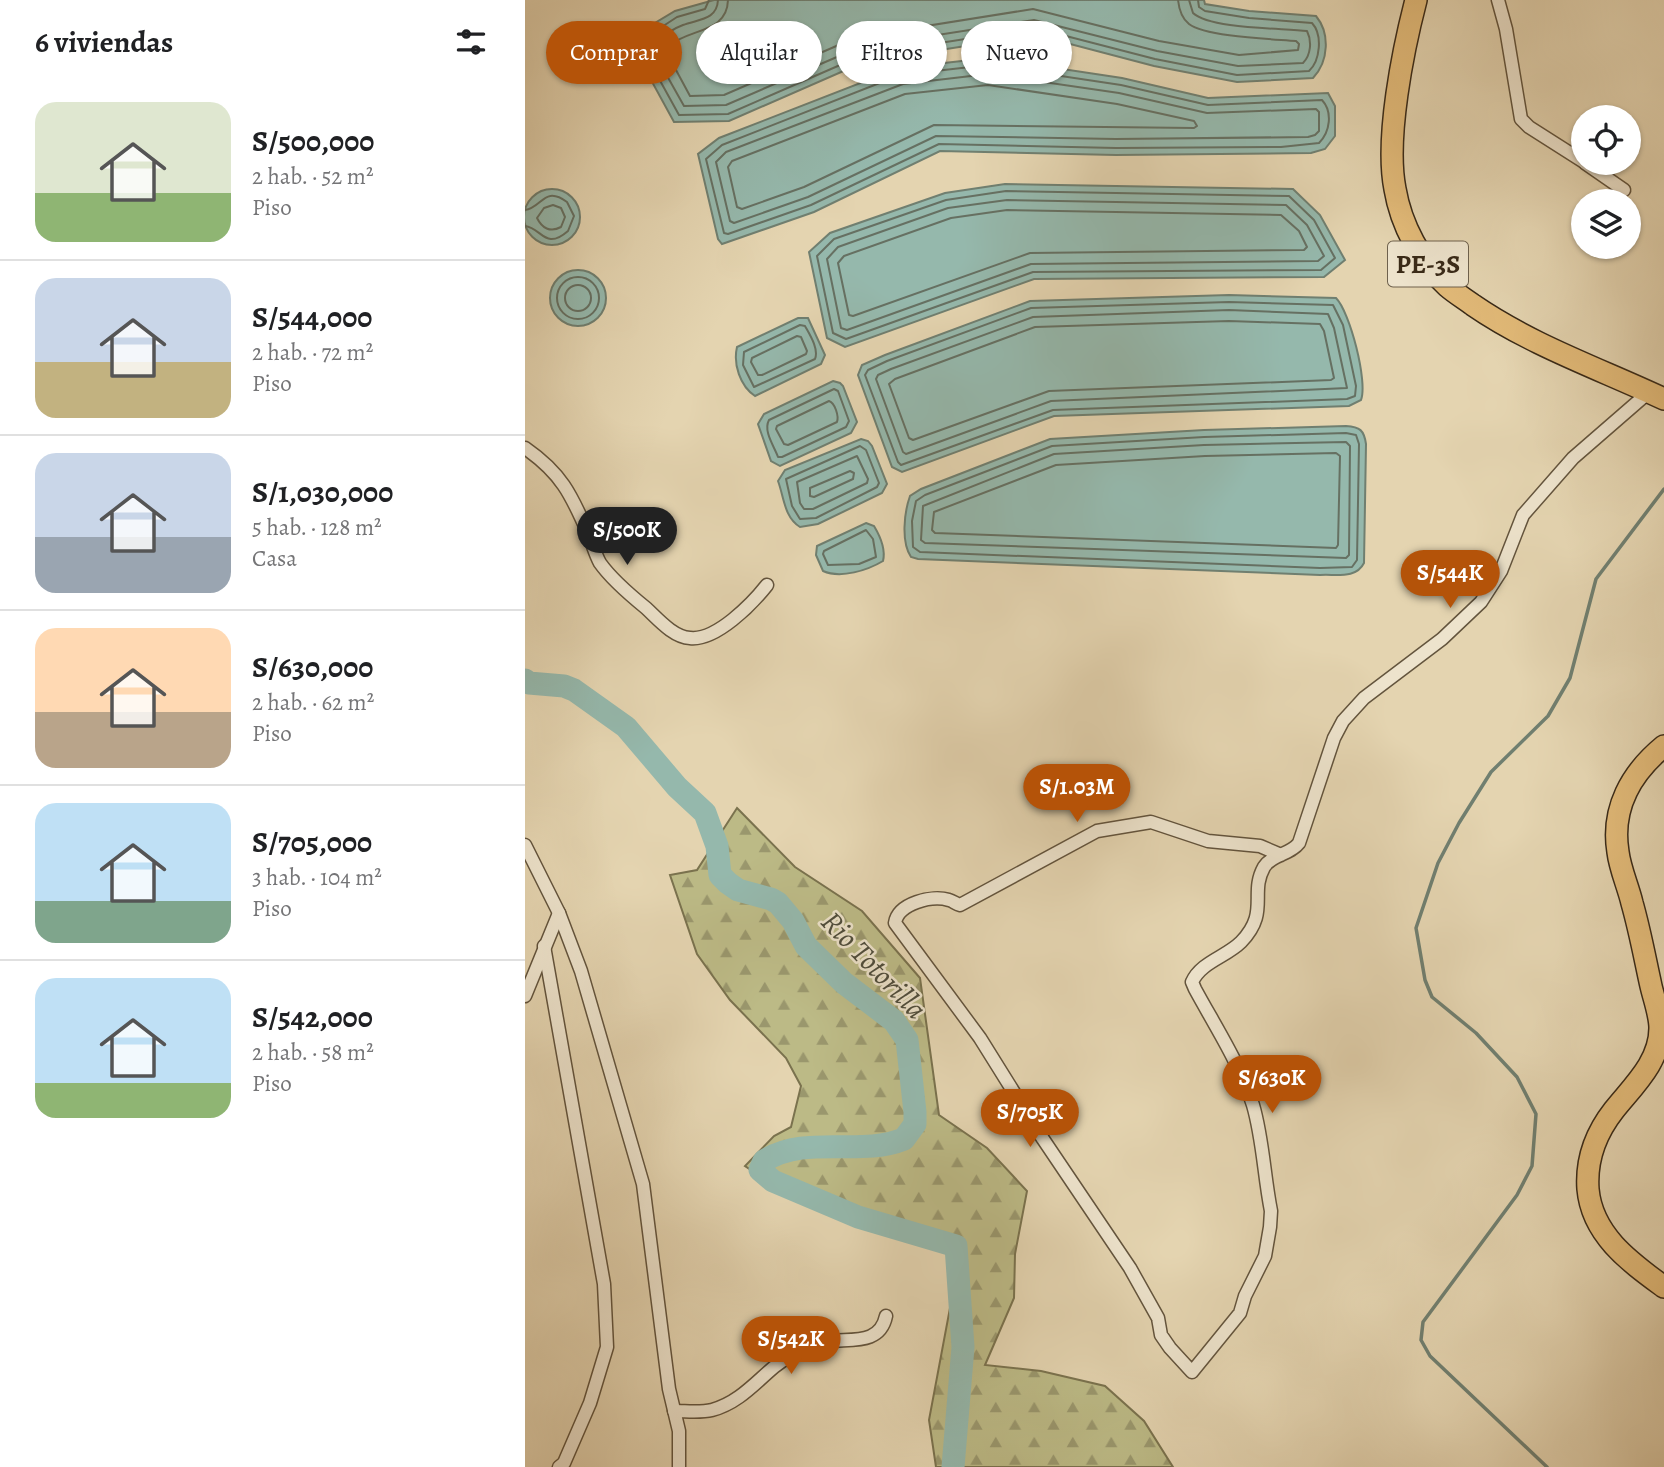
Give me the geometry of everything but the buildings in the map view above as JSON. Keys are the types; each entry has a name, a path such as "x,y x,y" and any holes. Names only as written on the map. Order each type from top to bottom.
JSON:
{"highway":[{"name":"PE-3S","path":"1416,0 1396,103 1392,160 1402,217 1413,241 1430,267 1448,287 1493,318 1528,337 1656,395"},
{"path":"1664,746 1634,776 1621,803 1615,829 1618,854 1633,904 1660,1029 1649,1067 1613,1111 1591,1150 1588,1170 1594,1213 1608,1237 1626,1259 1664,1287"}],"street":[{"path":"1498,0 1506,29 1521,119 1571,154"},
{"path":"1603,175 1623,189"},
{"path":"1281,855 1261,846 1208,841 1151,822 1097,831 960,905 949,900 923,900 902,910 895,918 895,923 980,1038 1043,1139 1130,1269 1158,1318 1161,1335 1192,1372 1240,1313 1245,1296 1265,1256 1271,1211 1253,1106 1241,1074 1192,982 1196,972 1238,945 1256,924 1262,871 1270,860 1281,855 1296,848 1299,843 1334,738 1343,721 1364,698 1442,639 1481,602 1501,571 1523,514 1573,458 1656,395"},
{"path":"525,448 551,468 573,500 599,562 626,591 670,630 689,638 708,635 754,602 768,585"},
{"path":"525,845 559,913 598,1027 643,1184 679,1431 679,1467"},
{"path":"525,996 559,913"},
{"path":"544,946 604,1284 607,1348 590,1403 564,1463 559,1467"},
{"path":"674,1411 700,1412 729,1404 743,1396 776,1365 818,1344 850,1342 869,1337 879,1331 886,1315"}],"green space":[{"path":"737,808 795,867 862,911 920,978 939,1115 987,1148 1027,1191 1015,1254 1014,1298 985,1365 1041,1371 1105,1386 1144,1421 1173,1467 936,1467 929,1420 956,1276 951,1249 930,1234 908,1228 843,1221 788,1195 745,1166 774,1136 791,1127 801,1086 786,1058 730,1000 697,954 670,875 697,870"}],"water":[{"path":"714,0 1204,0 1205,4 1249,11 1316,16 1324,30 1326,47 1322,64 1313,78 1237,82 1154,66 1072,44 1072,21 961,21 961,47 947,49 947,21 836,21 836,74 822,80 822,21 696,21 696,84 814,84 729,121 674,122 653,84 682,84 682,21 658,21 675,11"},
{"path":"961,61 961,84 1072,84 1072,70 1122,78 1208,98 1328,93 1335,106 1335,136 1325,149 1311,153 1116,155 940,151 814,212 722,244 718,239 698,154 719,138 858,84 947,84 947,63"},
{"path":"1005,184 1293,189 1320,215 1345,260 1324,277 1034,279 845,347 827,338 809,252 830,233 945,193"},
{"path":"546,189 558,189 568,193 576,201 580,211 580,223 576,233 568,241 558,245 546,245 536,241 525,226 528,201 536,193"},
{"path":"572,270 584,270 594,274 602,282 606,298 602,314 594,322 584,326 572,326 562,322 554,314 550,304 550,292 554,282 562,274"},
{"path":"1229,295 1336,298 1347,317 1360,364 1363,391 1361,400 1349,406 1054,416 902,472 892,467 858,375 862,365 885,355 1030,301"},
{"path":"798,318 808,318 825,355 821,364 755,396 745,387 739,374 737,347"},
{"path":"833,381 843,386 857,422 851,433 780,466 771,461 758,424 764,414"},
{"path":"1346,426 1361,430 1366,444 1364,563 1351,574 918,559 911,557 906,544 905,519 910,496 921,489 1050,439 1204,430"},
{"path":"861,439 872,446 887,484 882,493 818,524 800,527 788,512 778,481 785,470"},
{"path":"866,523 874,526 878,534 883,547 883,561 854,572 838,574 823,571 816,555 817,546"}],"waterway":[{"path":"1547,1467 1430,1356 1421,1340 1423,1322 1517,1195 1532,1166 1536,1114 1517,1077 1476,1033 1432,997 1425,980 1416,928 1438,863 1459,823 1491,772 1548,716 1570,678 1596,579 1664,489"},
{"name":"Rio Totorilla","path":"525,680 529,683 564,686 574,690 626,727 677,787 705,813 717,846 720,875 738,890 778,903 793,921 806,946 844,983 894,1021 907,1040 915,1124 904,1139 869,1146 797,1149 764,1161 760,1170 773,1181 858,1217 956,1246 963,1347 953,1467"}]}
